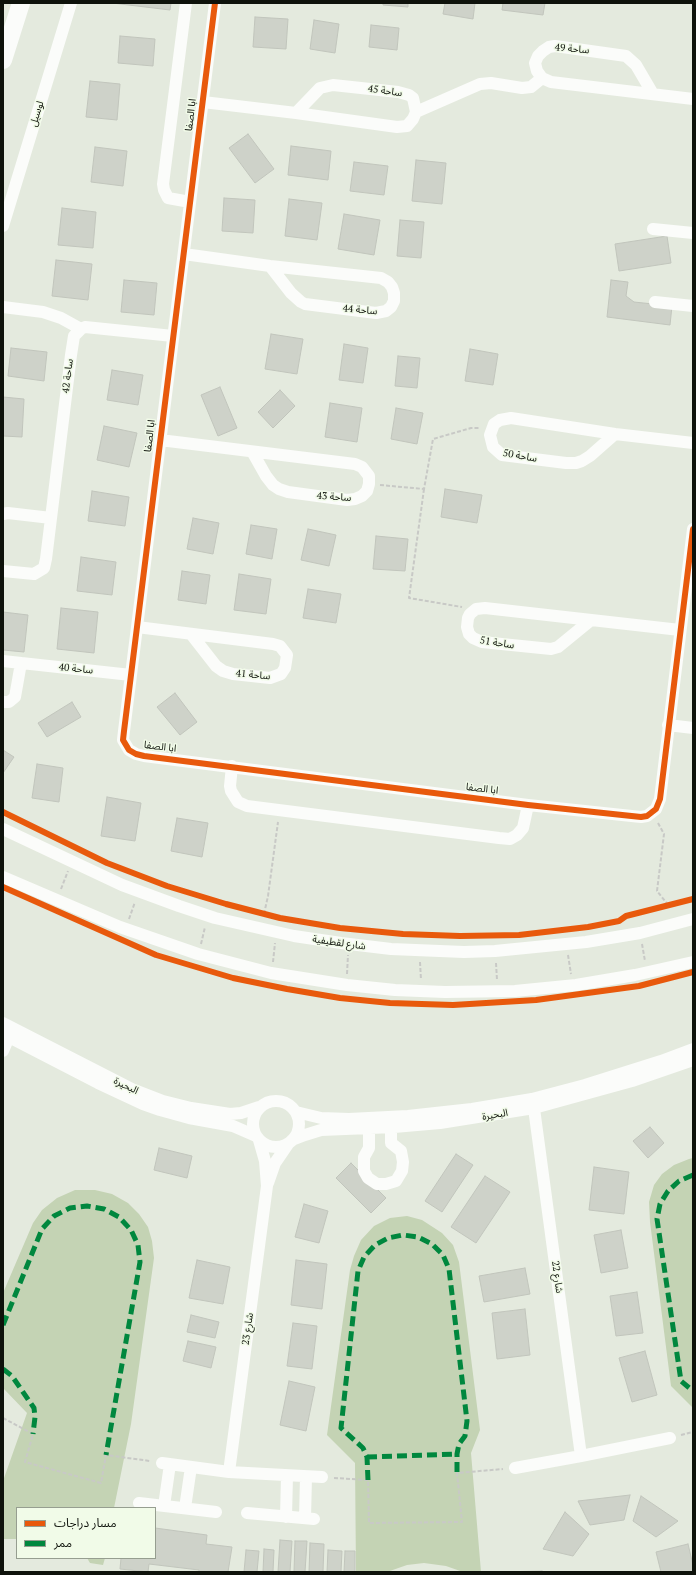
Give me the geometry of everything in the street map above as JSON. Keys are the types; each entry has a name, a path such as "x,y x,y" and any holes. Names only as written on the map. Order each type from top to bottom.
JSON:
{"highway":[{"path":"3,60 21,3"}],"street":[{"name":"لوسيل","path":"3,226 71,3"},
{"name":"ابا الصفا","path":"186,3 163,184 168,198 190,202"},
{"name":"ابا الصفا","path":"215,3 131,675 124,735 126,746 129,750 144,756 232,766 528,805 642,817 652,813"},
{"name":"ساحة 49","path":"542,78 537,71 536,63 538,56 549,47 555,46 619,54 626,56 631,60 653,94"},
{"path":"203,102 398,127 407,126 413,119 416,112 480,84 491,83 522,88 531,87 542,78 551,82 693,99"},
{"name":"ساحة 45","path":"296,113 320,88 333,85 409,95 413,98 416,112"},
{"path":"653,229 693,233"},
{"name":"ساحة 44","path":"184,254 270,266 381,278 388,282 392,287 394,301 391,307 386,311 376,313 305,304 291,293 270,266"},
{"path":"655,302 693,306"},
{"path":"3,307 43,312 61,318 81,328 92,327 173,336"},
{"name":"ساحة 42","path":"3,571 34,574 44,568 73,341 74,336 81,328"},
{"path":"491,429 494,424 500,420 511,418 616,434 693,443"},
{"name":"ساحة 50","path":"491,429 490,442 502,455 566,463 582,462 616,434"},
{"path":"160,440 252,453 355,464 362,467 366,471 369,476 369,484"},
{"name":"ساحة 43","path":"252,453 273,485 288,492 347,500 362,496 367,491 369,484"},
{"path":"3,514 8,513 51,518"},
{"path":"652,813 658,805 660,799 693,529"},
{"path":"476,609 485,608 680,630"},
{"name":"ساحة 51","path":"476,609 468,618 467,627 469,634 477,641 544,650 558,647 591,620"},
{"name":"ساحة 41","path":"137,627 273,644 280,646 287,655 285,668 281,674 270,678 233,674 223,671 216,666 191,634"},
{"name":"ساحة 40","path":"3,661 131,675"},
{"path":"3,702 9,702 15,698 20,663"},
{"path":"668,725 693,728"},
{"path":"232,766 230,786 233,796 238,802 247,806 499,838 510,838 517,835 523,828 528,805"},
{"name":"شارع لقطيفية","path":"3,829 139,892 208,916 277,932 349,944 420,950 495,951 566,945 640,932 693,919"},
{"path":"3,877 126,929 198,954 271,973 347,985 422,991 498,991 572,985 647,972 693,962"},
{"path":"3,1051 7,1030"},
{"name":"البحيرة","path":"7,1030 122,1095 151,1102 218,1113 236,1114 259,1108"},
{"name":"البحيرة","path":"663,1066 693,1049"},
{"name":"البحيرة","path":"290,1142 320,1130 369,1128 393,1124 473,1118 533,1103 587,1094 663,1066 693,1060"},
{"path":"278,1101 288,1104 296,1112 298,1116 298,1132 290,1142 278,1147 263,1143 258,1138 253,1126 253,1121 259,1108 268,1102 278,1101"},
{"name":"البحيرة","path":"151,1102 189,1118 233,1126 258,1138"},
{"name":"شارع 22","path":"533,1103 581,1456"},
{"name":"البحيرة","path":"296,1112 329,1119 393,1124"},
{"path":"369,1128 369,1148 364,1157 364,1171 368,1178 377,1184 386,1184 396,1180 402,1171 403,1162 401,1151 391,1143 393,1124"},
{"name":"شارع 23","path":"229,1472 267,1186 265,1161 258,1138"},
{"name":"شارع 23","path":"267,1186 276,1163 290,1142"},
{"path":"515,1468 670,1438"},
{"path":"164,1506 166,1463 229,1472 322,1477"},
{"path":"185,1508 191,1467"},
{"path":"286,1517 287,1476"},
{"path":"247,1514 310,1519 306,1477"},
{"path":"140,1503 216,1512"}],"path":[{"path":"476,609 409,598 424,489 433,439 471,428 491,429"},
{"path":"369,484 424,489"},
{"path":"264,914 268,896 279,810"},
{"path":"652,813 664,834 657,891 672,905"},
{"path":"57,900 72,862"},
{"path":"126,929 139,892"},
{"path":"662,907 672,905"},
{"path":"257,912 272,916"},
{"path":"198,954 208,916"},
{"path":"271,973 277,932"},
{"path":"640,932 647,972"},
{"path":"347,985 349,944"},
{"path":"566,945 572,985"},
{"path":"420,950 422,991"},
{"path":"495,951 498,991"},
{"path":"3,1418 33,1434 25,1462 32,1464 101,1483 106,1455 166,1463"},
{"path":"322,1477 368,1480 369,1524 462,1522 457,1473 515,1468"}],"green space":[{"path":"693,1158 693,1408 671,1386 650,1222 649,1202 654,1185 662,1174 674,1165"},
{"path":"75,1190 95,1190 112,1194 128,1203 139,1214 148,1227 152,1241 154,1258 131,1424 114,1507 16,1507 16,1539 4,1539 3,1481 27,1413 3,1388 3,1293 33,1223 42,1210 57,1198"},
{"path":"407,1216 422,1220 442,1233 453,1245 459,1262 480,1430 471,1453 481,1572 463,1572 446,1566 424,1563 407,1565 387,1572 356,1572 355,1463 327,1435 350,1270 354,1256 361,1240 374,1226 390,1218"},
{"path":"88,1559 105,1559 103,1565 90,1563"}],"building":[{"path":"112,3 171,3 170,10"},
{"path":"383,3 408,3 408,7 383,5"},
{"path":"445,3 475,3 473,19 443,14"},
{"path":"503,3 545,3 543,15 502,10"},
{"path":"255,17 288,19 286,49 253,47"},
{"path":"314,20 339,24 335,53 310,49"},
{"path":"371,25 399,28 397,50 369,47"},
{"path":"120,36 155,39 153,66 118,63"},
{"path":"90,81 120,84 117,120 86,117"},
{"path":"248,134 274,169 255,183 229,148"},
{"path":"291,146 331,151 328,180 288,175"},
{"path":"95,147 127,151 123,186 91,182"},
{"path":"416,160 446,163 442,204 412,201"},
{"path":"354,162 388,166 384,195 350,191"},
{"path":"224,198 255,200 253,233 222,231"},
{"path":"289,199 322,203 317,240 285,236"},
{"path":"62,208 96,212 93,248 58,245"},
{"path":"344,214 380,220 374,255 338,249"},
{"path":"400,220 424,222 421,258 397,256"},
{"path":"667,236 671,263 619,271 615,244"},
{"path":"56,260 92,264 88,300 52,296"},
{"path":"124,280 157,283 154,315 121,312"},
{"path":"611,280 628,282 626,296 634,302 672,306 670,325 607,317"},
{"path":"271,334 303,339 297,374 265,369"},
{"path":"344,344 368,348 363,383 339,380"},
{"path":"11,348 47,352 44,381 8,376"},
{"path":"470,349 498,354 493,385 465,381"},
{"path":"398,356 420,358 417,388 395,386"},
{"path":"112,370 143,375 138,405 107,400"},
{"path":"220,387 237,428 218,436 201,395"},
{"path":"280,390 295,406 273,428 258,412"},
{"path":"3,397 24,399 22,437 3,436"},
{"path":"330,403 362,408 357,442 325,437"},
{"path":"396,408 423,413 417,444 391,439"},
{"path":"104,426 137,433 129,467 97,460"},
{"path":"445,489 482,495 477,523 441,517"},
{"path":"92,491 129,497 125,526 88,521"},
{"path":"193,518 219,523 213,554 187,549"},
{"path":"251,525 277,529 272,559 246,554"},
{"path":"308,529 336,535 329,566 301,560"},
{"path":"376,536 408,539 405,571 373,569"},
{"path":"81,557 116,562 112,595 77,591"},
{"path":"182,571 210,575 206,604 178,600"},
{"path":"239,574 271,579 266,614 234,610"},
{"path":"308,589 341,594 336,623 303,618"},
{"path":"61,608 98,612 94,653 57,649"},
{"path":"3,612 28,615 24,652 3,650"},
{"path":"175,693 197,722 180,735 157,707"},
{"path":"72,702 81,717 47,737 38,723"},
{"path":"3,750 14,757 3,773"},
{"path":"37,764 63,768 59,802 32,798"},
{"path":"107,797 141,803 135,841 101,836"},
{"path":"177,818 208,823 202,857 171,851"},
{"path":"650,1127 664,1143 648,1158 633,1141"},
{"path":"159,1148 192,1156 187,1178 154,1170"},
{"path":"456,1154 473,1165 442,1212 425,1201"},
{"path":"351,1163 386,1198 371,1213 336,1178"},
{"path":"594,1167 629,1172 624,1214 589,1210"},
{"path":"485,1176 510,1192 476,1243 451,1227"},
{"path":"304,1204 328,1211 319,1243 295,1237"},
{"path":"621,1230 628,1268 601,1273 594,1235"},
{"path":"197,1260 230,1267 223,1304 189,1298"},
{"path":"296,1260 327,1264 322,1309 291,1305"},
{"path":"525,1268 530,1294 484,1302 479,1276"},
{"path":"637,1292 643,1333 616,1336 610,1296"},
{"path":"525,1309 530,1355 497,1359 492,1313"},
{"path":"191,1315 219,1322 215,1338 187,1332"},
{"path":"293,1323 317,1326 312,1369 287,1366"},
{"path":"188,1341 216,1347 211,1368 183,1361"},
{"path":"645,1351 657,1395 632,1402 619,1358"},
{"path":"289,1381 315,1387 306,1431 280,1425"},
{"path":"630,1495 624,1520 590,1525 578,1501"},
{"path":"641,1496 678,1521 656,1537 633,1521"},
{"path":"565,1512 589,1534 573,1556 543,1549"},
{"path":"156,1528 207,1535 206,1544 232,1547 228,1572 199,1572 199,1570 149,1564 148,1572 120,1569 121,1559 156,1559"},
{"path":"280,1540 292,1541 290,1572 278,1572"},
{"path":"295,1541 307,1541 305,1572 294,1572"},
{"path":"310,1543 324,1544 323,1572 309,1572"},
{"path":"688,1544 693,1565 693,1572 661,1572 656,1552"},
{"path":"264,1549 274,1550 273,1572 263,1572"},
{"path":"246,1550 259,1551 257,1572 244,1572"},
{"path":"328,1550 342,1551 341,1572 327,1572"},
{"path":"345,1551 355,1551 355,1572 344,1572"},
{"path":"542,1571 542,1572 498,1572"}],"marked path":[{"path":"693,1175 679,1181 668,1191 660,1204 657,1219 681,1381 693,1391"},
{"path":"3,1325 42,1229 54,1216 70,1208 87,1206 104,1209 119,1217 131,1230 138,1245 140,1262 106,1455"},
{"path":"368,1480 367,1457 363,1448 341,1428 358,1271 364,1257 375,1245 388,1238 403,1235 418,1237 432,1244 443,1255 449,1269 467,1421 465,1436 459,1444 457,1454 457,1473"},
{"path":"3,1369 12,1376 34,1408 35,1417 33,1434"},
{"path":"367,1457 457,1454"}],"cycle path":[{"path":"215,3 124,731 123,740 129,750 144,756 528,805 641,817 647,816 656,809 660,799 693,529"},
{"path":"3,812 107,863 167,886 226,904 280,918 340,928 403,934 460,936 519,935 588,927 619,921 626,916 693,899"},
{"path":"3,887 156,955 233,978 340,998 390,1003 453,1005 536,1000 639,986 693,972"}]}
